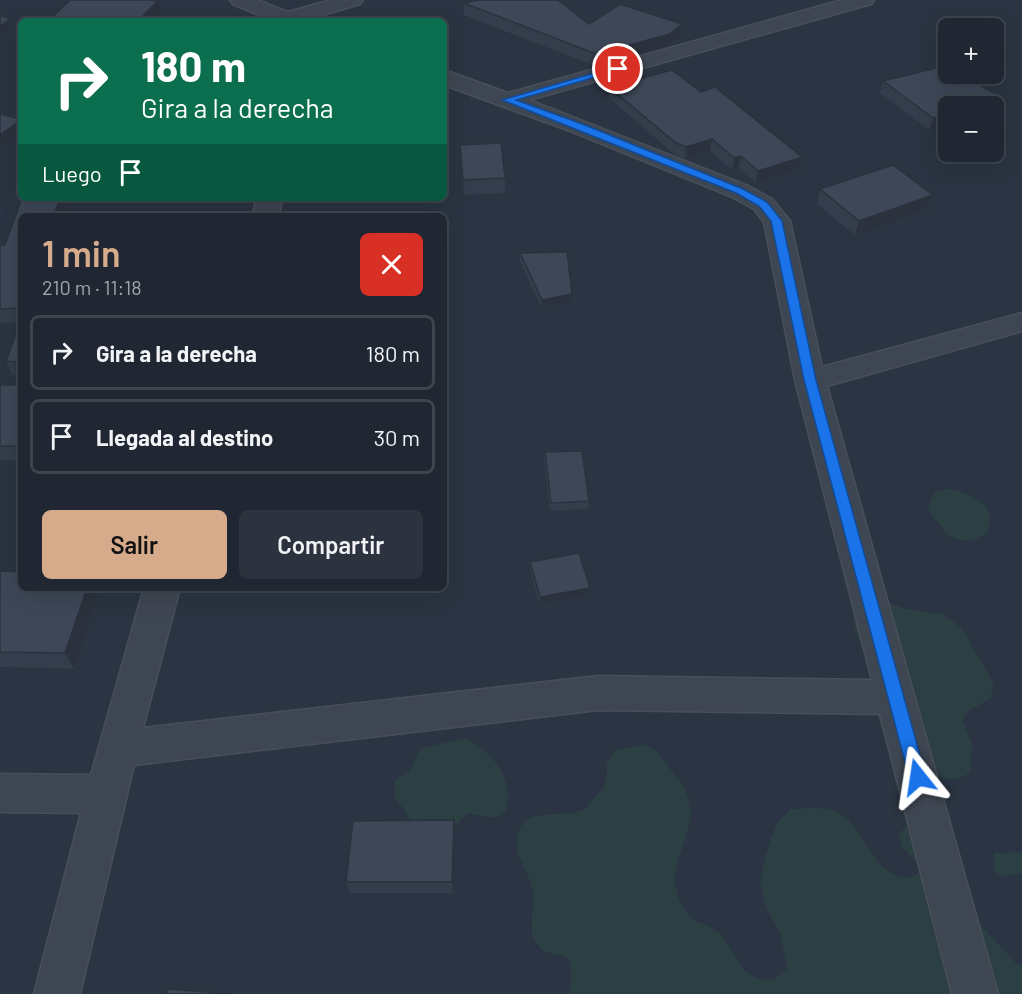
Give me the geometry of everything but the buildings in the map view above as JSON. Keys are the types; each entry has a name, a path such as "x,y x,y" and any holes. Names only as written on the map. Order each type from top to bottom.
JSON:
{"street":[{"path":"240,0 284,18"},
{"path":"295,18 353,0"},
{"path":"506,100 864,0"},
{"path":"447,78 634,148 740,191 763,204 777,221 810,380 975,994"},
{"path":"810,380 1022,322"},
{"path":"57,994 118,749 161,591"},
{"path":"118,749 598,693 897,697"},
{"path":"0,793 107,794"}],"green space":[{"path":"950,489 968,494 985,506 990,516 988,532 978,538 963,541 945,532 930,512 929,504 936,491"},
{"path":"888,603 906,609 942,614 962,628 994,684 990,699 970,710 962,720 972,745 970,773 964,776 948,779 927,772 904,758 889,744 884,735 877,712 871,666 853,620 859,611"},
{"path":"465,738 485,752 500,769 507,789 508,801 505,813 496,818 468,813 449,832 411,821 395,797 394,781 410,771 418,752 423,748"},
{"path":"646,744 662,758 683,785 690,804 690,819 676,870 675,883 678,896 683,907 694,920 711,927 723,937 749,974 758,979 772,980 787,969 781,935 767,910 760,884 765,857 777,823 791,809 819,808 839,813 845,817 877,859 896,876 907,877 919,872 920,865 902,847 899,836 904,828 913,824 977,921 1016,963 1022,965 1022,994 569,994 571,976 567,958 542,950 533,938 533,893 517,848 518,832 529,819 584,809 605,785 606,763 615,750"},
{"path":"1022,852 1022,873 1001,876 994,872 994,853"}],"route":[{"path":"618,69 506,100 581,127 740,191 763,204 777,221 810,380 918,777"}]}
